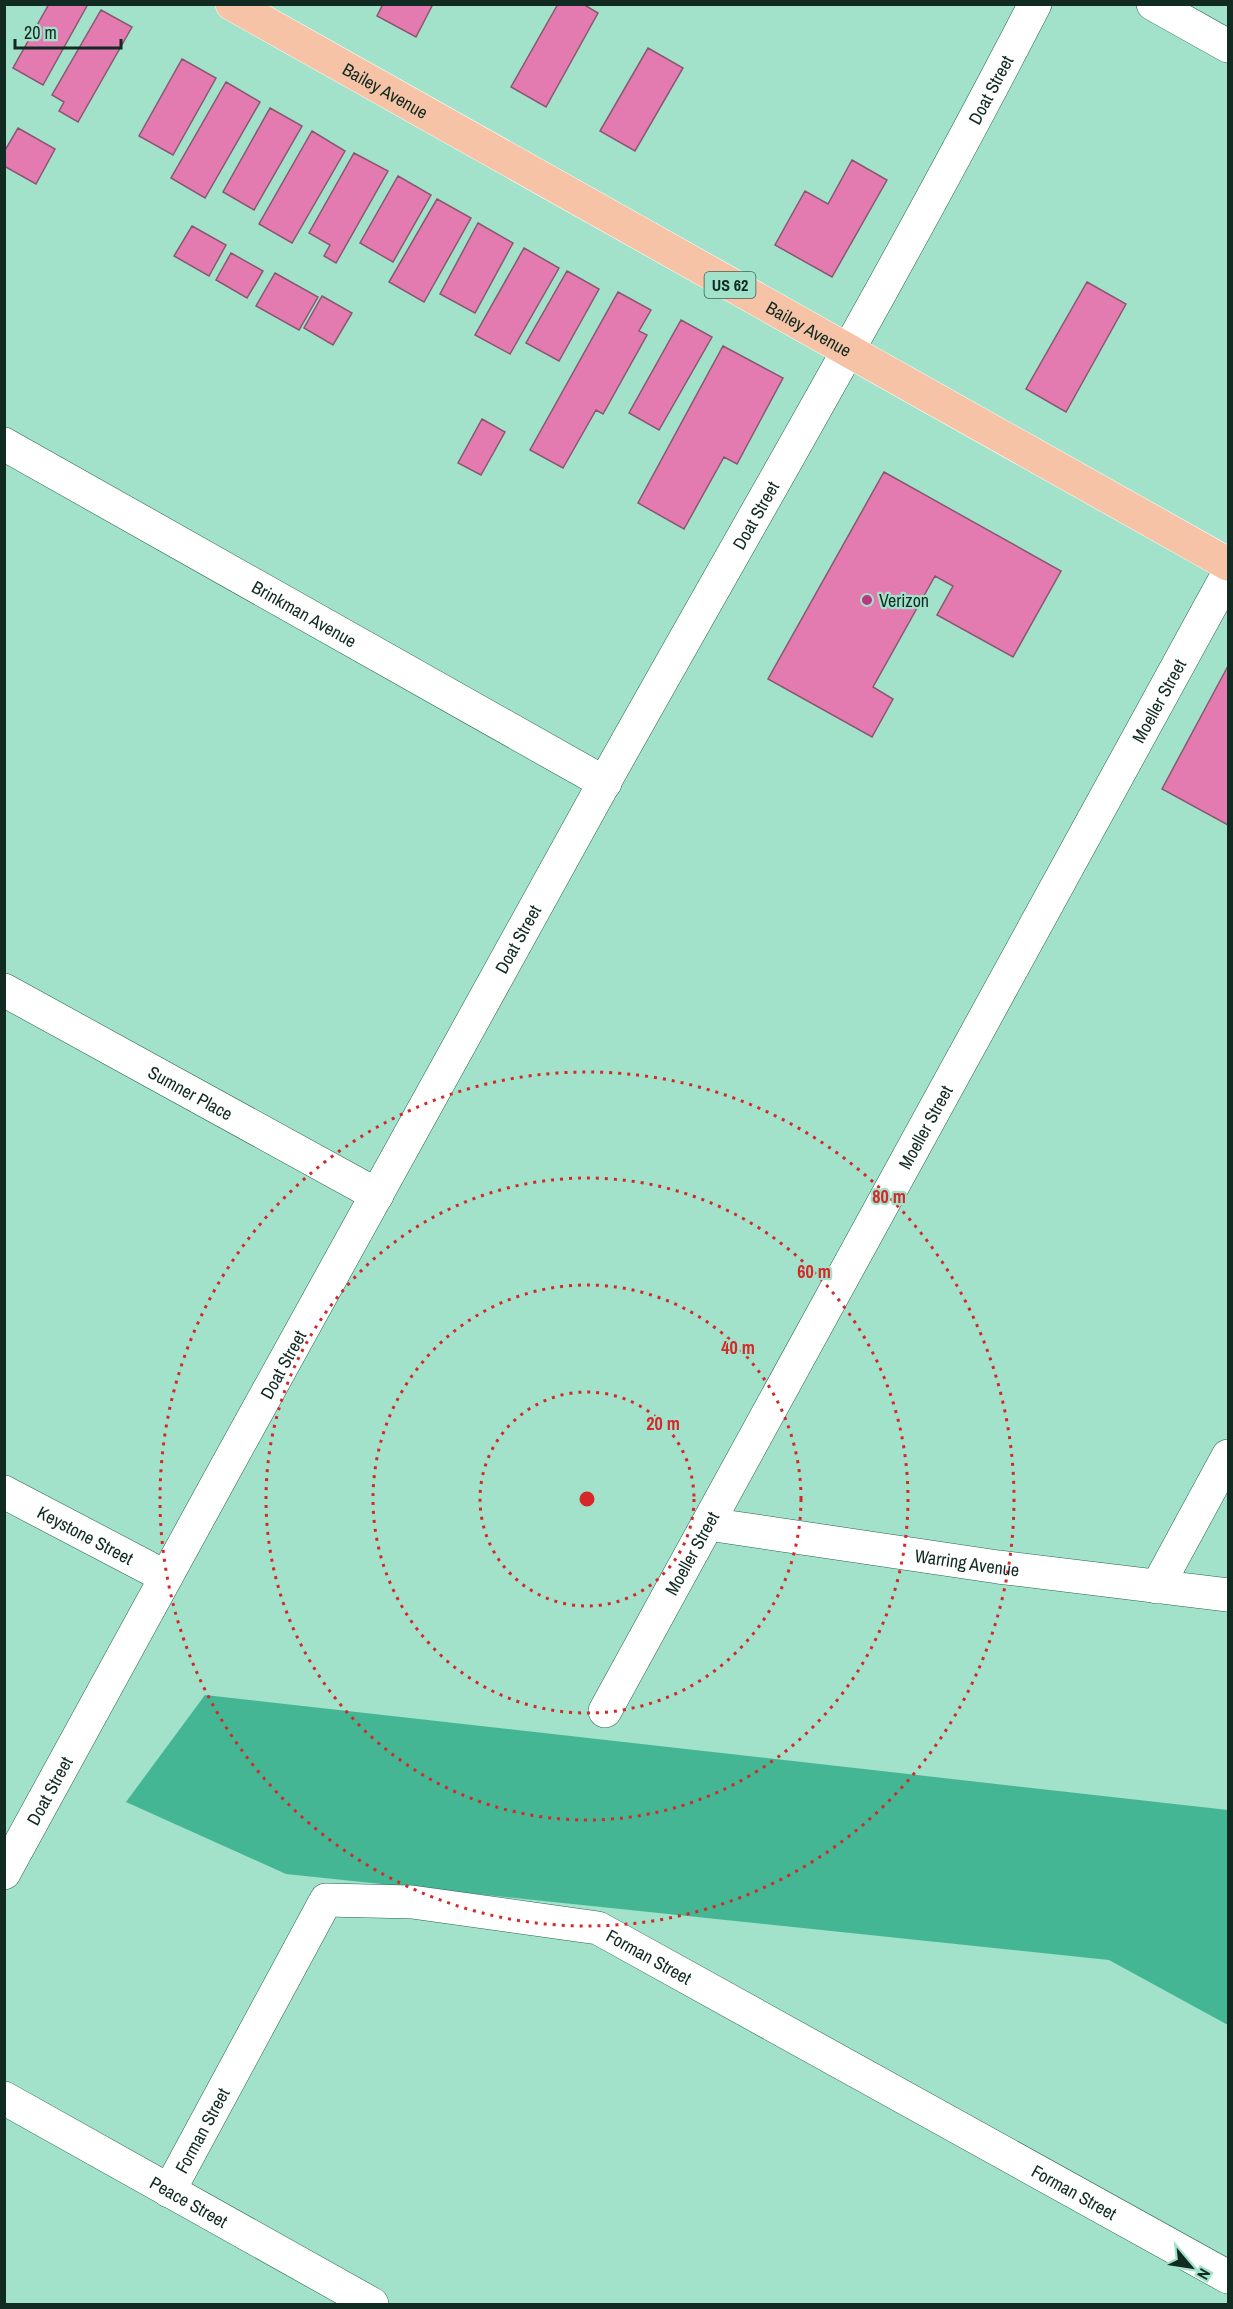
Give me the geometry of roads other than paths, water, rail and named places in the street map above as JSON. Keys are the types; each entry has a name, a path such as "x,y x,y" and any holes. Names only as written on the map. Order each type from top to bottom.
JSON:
{"main road":[{"name":"Bailey Avenue","path":"232,4 1228,564"}],"street":[{"name":"Doat Street","path":"4,1874 166,1576 605,783 849,351 973,125 1035,4"},
{"path":"1153,4 1228,46"},
{"name":"Brinkman Avenue","path":"4,444 605,783"},
{"name":"Moeller Street","path":"605,1711 1228,574"},
{"name":"Sumner Place","path":"4,990 377,1196"},
{"path":"1157,1587 1228,1456"},
{"name":"Keystone Street","path":"4,1492 166,1576"},
{"name":"Warring Avenue","path":"708,1524 998,1567 1228,1595"},
{"name":"Forman Street","path":"169,2191 326,1900 412,1902 598,1928 1228,2277"},
{"name":"Peace Street","path":"4,2098 372,2304"}],"place":[{"name":"Verizon","path":"867,600"}]}
